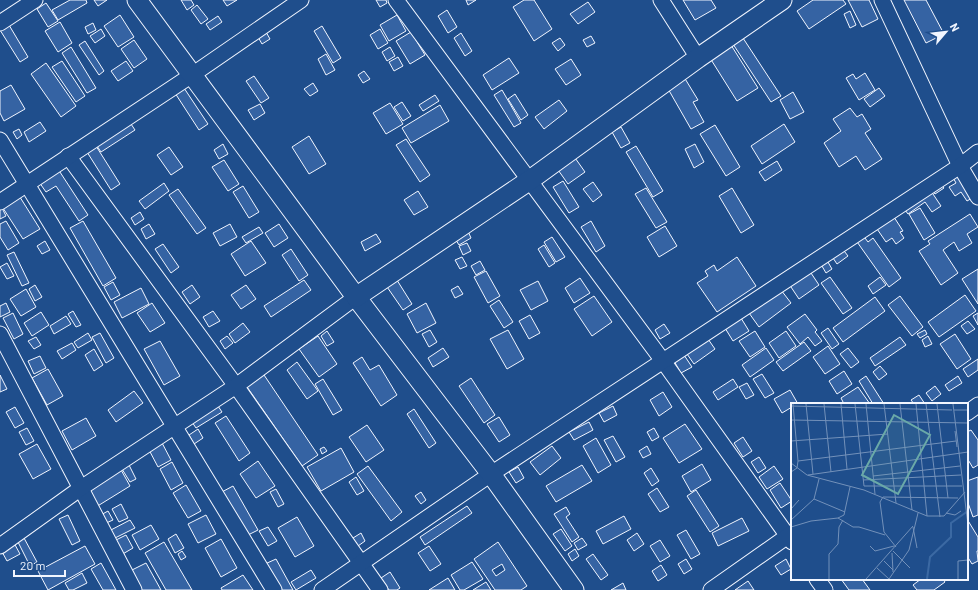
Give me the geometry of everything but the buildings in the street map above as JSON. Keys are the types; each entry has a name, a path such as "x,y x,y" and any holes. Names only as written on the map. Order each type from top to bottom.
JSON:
{"street":[{"path":"0,23 35,0"},
{"path":"137,0 356,297 491,474 574,590"},
{"path":"0,202 192,75 300,0"},
{"path":"396,0 530,180 791,537 711,590"},
{"path":"661,0 698,58"},
{"path":"0,546 81,488 236,386 356,297 530,180 698,58 782,0"},
{"path":"882,0 960,166 978,197"},
{"path":"0,140 274,590"},
{"path":"322,590 491,474 960,166 978,152"},
{"path":"68,156 236,386 380,590"},
{"path":"0,334 134,590"},
{"path":"968,412 978,405"},
{"path":"818,580 825,590"}]}
